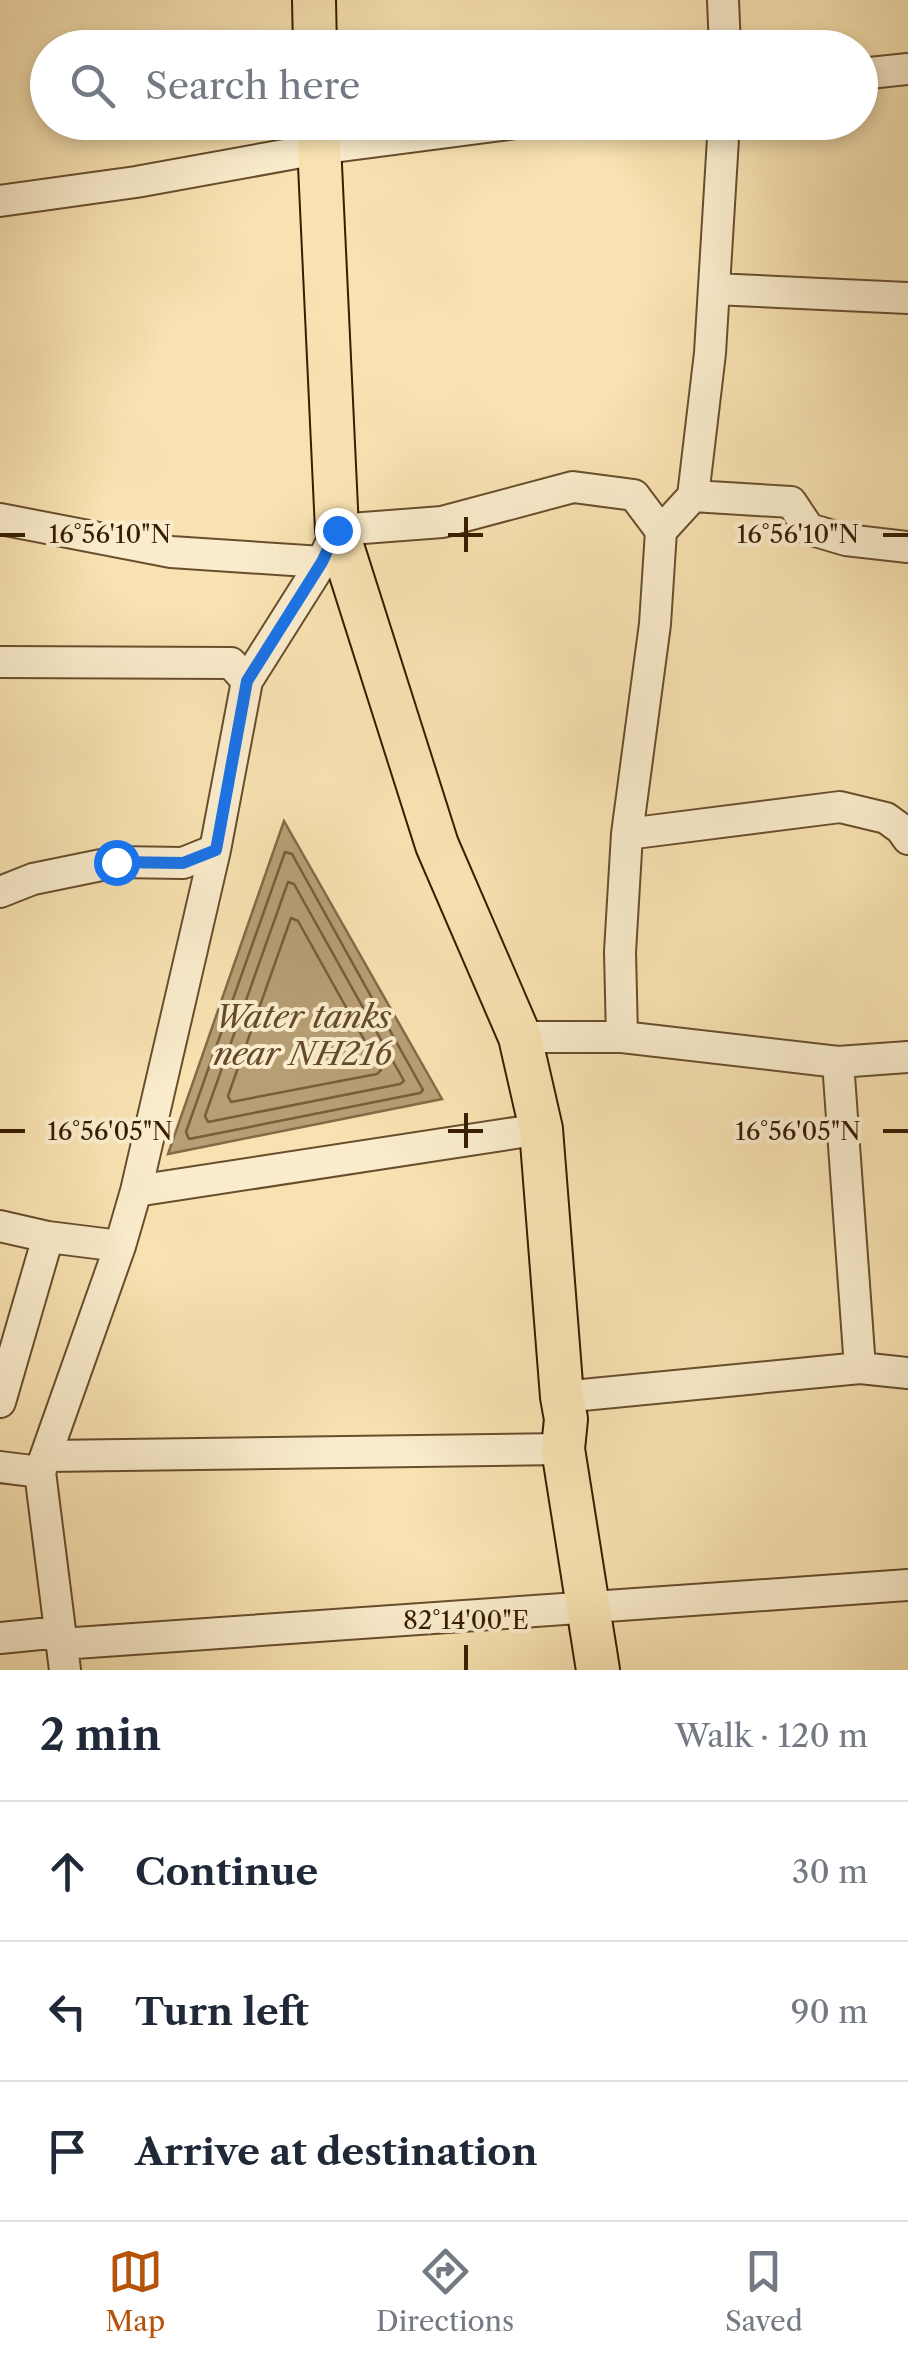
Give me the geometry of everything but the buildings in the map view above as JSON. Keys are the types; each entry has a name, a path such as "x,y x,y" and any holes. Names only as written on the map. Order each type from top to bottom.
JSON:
{"highway":[{"path":"314,0 315,30"},
{"path":"318,140 330,546 436,845 520,1038 541,1129 566,1419 564,1449 598,1670"}],"street":[{"path":"723,0 724,30"},
{"path":"878,72 908,68"},
{"path":"0,201 136,182 302,140"},
{"path":"622,1037 620,952 628,834 655,624 661,531 693,496 714,289 723,140"},
{"path":"714,289 908,298"},
{"path":"0,520 171,552 330,546 442,522 573,486 634,495 661,531"},
{"path":"693,496 791,502 809,529 846,540 908,546"},
{"path":"62,1649 44,1464 136,1191 216,850 247,681 330,546"},
{"path":"0,662 231,663 247,681"},
{"path":"628,834 840,807 886,818 908,840"},
{"path":"0,892 33,880 116,862 183,863 216,850"},
{"path":"520,1038 622,1037 838,1062 908,1057"},
{"path":"838,1062 860,1368"},
{"path":"136,1191 541,1129"},
{"path":"0,1226 48,1238 120,1246"},
{"path":"0,1402 48,1238"},
{"path":"562,1397 860,1368 908,1373"},
{"path":"0,1467 564,1449"},
{"path":"0,1638 62,1649 590,1606 908,1585"}],"water":[{"name":"Water tanks near NH216","path":"284,821 442,1099 168,1154"}],"route":[{"path":"116,862 183,863 216,850 247,681 322,562 337,530"}]}
